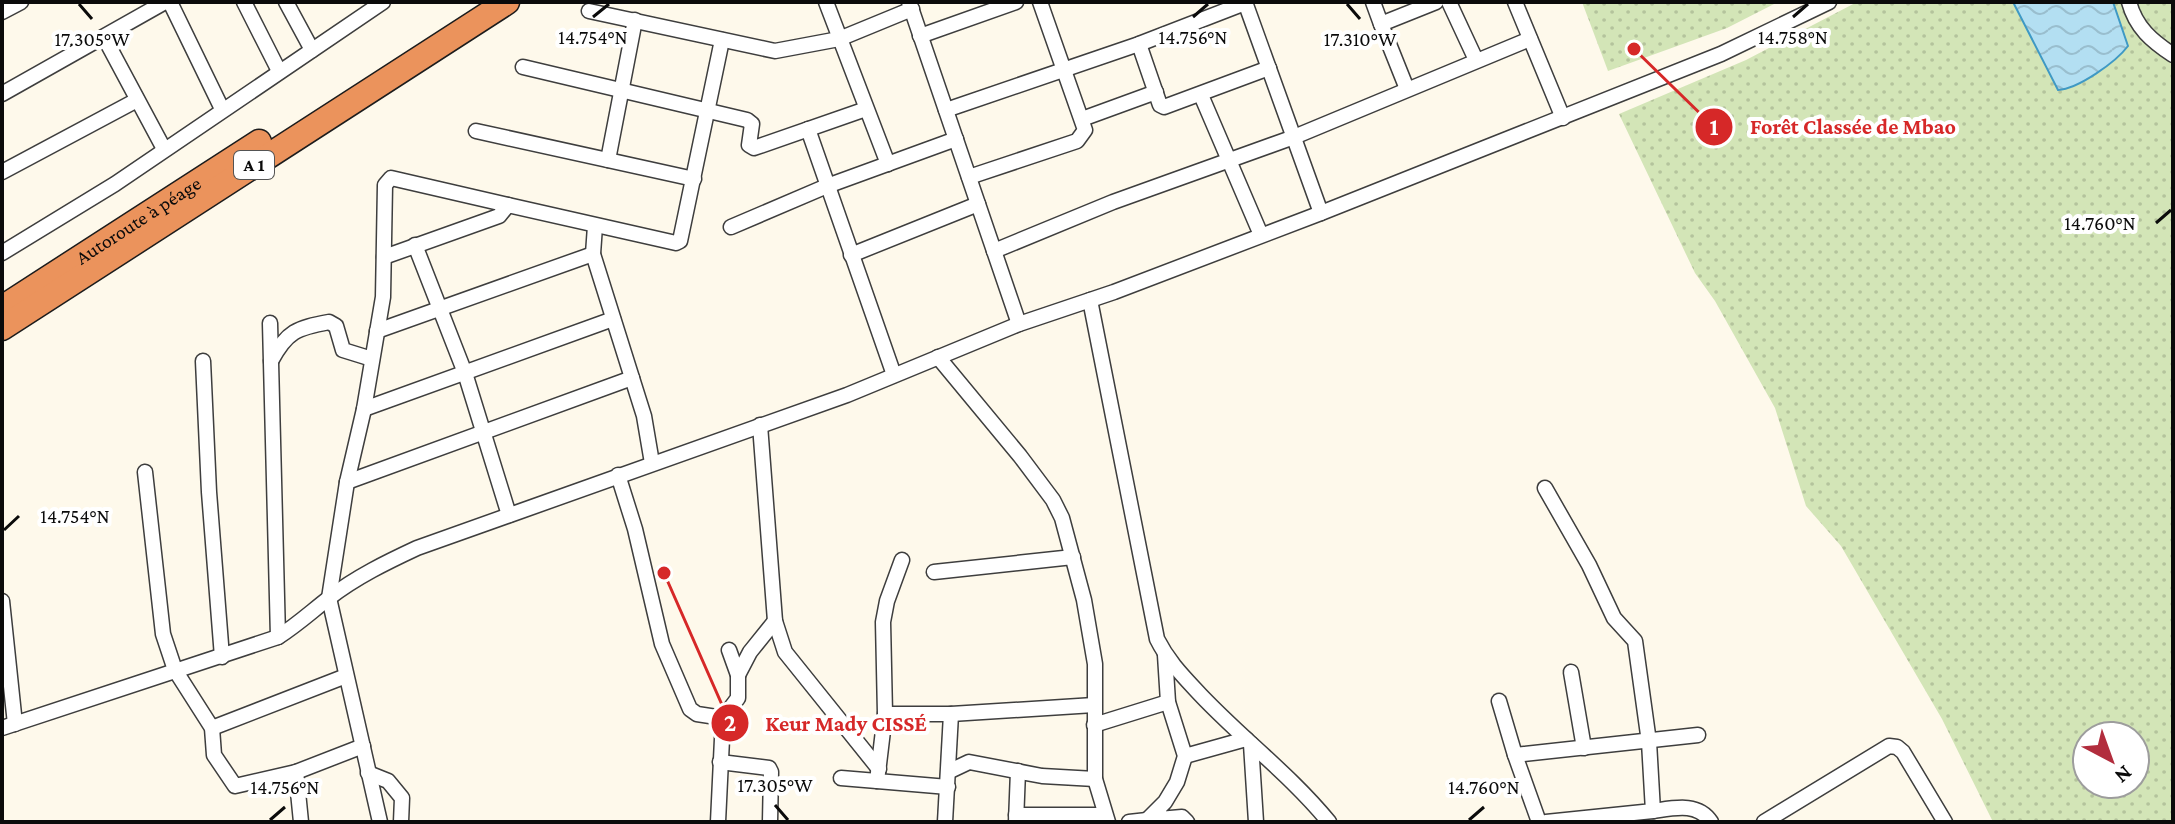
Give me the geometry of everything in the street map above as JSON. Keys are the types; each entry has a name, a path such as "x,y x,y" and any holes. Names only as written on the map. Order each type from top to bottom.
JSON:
{"highway":[{"name":"Autoroute à péage","path":"2,308 477,2"},
{"name":"A 1","path":"2,328 507,2"}],"street":[{"path":"4,8 21,2"},
{"path":"2,94 167,2 222,109"},
{"path":"244,2 279,71"},
{"path":"286,2 312,50"},
{"path":"2,253 115,184 312,50 360,8 383,2"},
{"path":"826,2 888,164"},
{"path":"920,36 1016,2"},
{"path":"969,177 1077,141 1085,130 1040,2"},
{"path":"946,110 1139,44 1245,2 1321,213"},
{"path":"1373,2 1407,89"},
{"path":"1381,24 1436,2"},
{"path":"1449,2 1476,60"},
{"path":"1515,2 1563,118"},
{"path":"2,601 9,726 278,637 372,570 417,548 847,395 1019,324 1321,213 1721,54 1829,2"},
{"path":"2129,2 2141,30 2173,55"},
{"path":"589,11 775,51 839,39 910,6 1019,324"},
{"path":"608,160 635,20"},
{"path":"104,37 164,149"},
{"path":"994,251 1113,202 1294,137 1530,39"},
{"path":"380,822 329,598 347,482 364,409 383,297 385,185 391,178 676,243 680,241 722,40"},
{"path":"1139,44 1160,105 1164,107 1269,68"},
{"path":"523,67 708,109 750,122 751,148 866,109"},
{"path":"1082,119 1156,92"},
{"path":"1201,95 1261,235"},
{"path":"2,172 137,100"},
{"path":"808,129 894,375"},
{"path":"476,131 694,179"},
{"path":"731,227 827,186 956,139"},
{"path":"851,255 978,204"},
{"path":"384,257 499,216 508,205"},
{"path":"595,226 593,254 644,416 652,463"},
{"path":"415,245 465,373 509,515"},
{"path":"377,331 593,254"},
{"path":"1090,300 1157,639 1165,655 1215,711 1314,804 1329,822"},
{"path":"364,409 613,319"},
{"path":"269,364 284,338 306,326 329,322 336,326 343,350 372,359"},
{"path":"270,323 278,637"},
{"path":"938,357 1053,500 1073,557 1095,664 1095,779 1106,818 1016,818 1018,771"},
{"path":"203,361 209,492 222,657"},
{"path":"347,482 632,378"},
{"path":"760,425 775,621 785,652 878,775"},
{"path":"145,472 163,634 175,670 212,728 214,755 235,786 296,772 363,746"},
{"path":"618,475 635,529 662,644 690,709 697,714 723,718"},
{"path":"1545,488 1589,565 1614,618 1635,641 1649,742 1653,811"},
{"path":"934,572 1073,557"},
{"path":"878,775 885,714 883,622 902,560"},
{"path":"738,675 750,652 775,621"},
{"path":"718,822 723,718 738,698 738,675 729,650"},
{"path":"1147,820 1165,802 1177,782 1185,756 1168,702 1165,655"},
{"path":"1571,672 1584,748"},
{"path":"212,728 346,676"},
{"path":"1499,701 1539,822"},
{"path":"1094,725 1168,702"},
{"path":"885,714 951,714 1094,705"},
{"path":"945,822 951,714"},
{"path":"1515,755 1698,735"},
{"path":"1185,756 1248,742"},
{"path":"1248,742 1256,822"},
{"path":"1764,822 1889,746 1903,752 1938,820"},
{"path":"720,762 769,768 770,822"},
{"path":"950,771 969,762 1042,776 1095,779"},
{"path":"296,772 301,822"},
{"path":"368,773 388,781 402,798 401,822"},
{"path":"841,778 878,775 948,787"},
{"path":"1546,822 1612,819 1682,806 1697,810 1711,822"},
{"path":"1129,822 1182,817 1187,822"}],"green space":[{"path":"1582,2 1778,2 1727,28 1608,71"},
{"path":"1857,2 2173,2 2173,822 1993,822 1942,719 1841,546 1806,506 1775,408 1715,301 1695,273 1619,114 1746,60"}],"water":[{"path":"2013,2 2113,2 2128,46 2096,74 2058,90"}],"place":[{"name":"Forêt Classée de Mbao","path":"1634,49"},
{"name":"Keur Mady CISSÉ","path":"664,573"}]}
